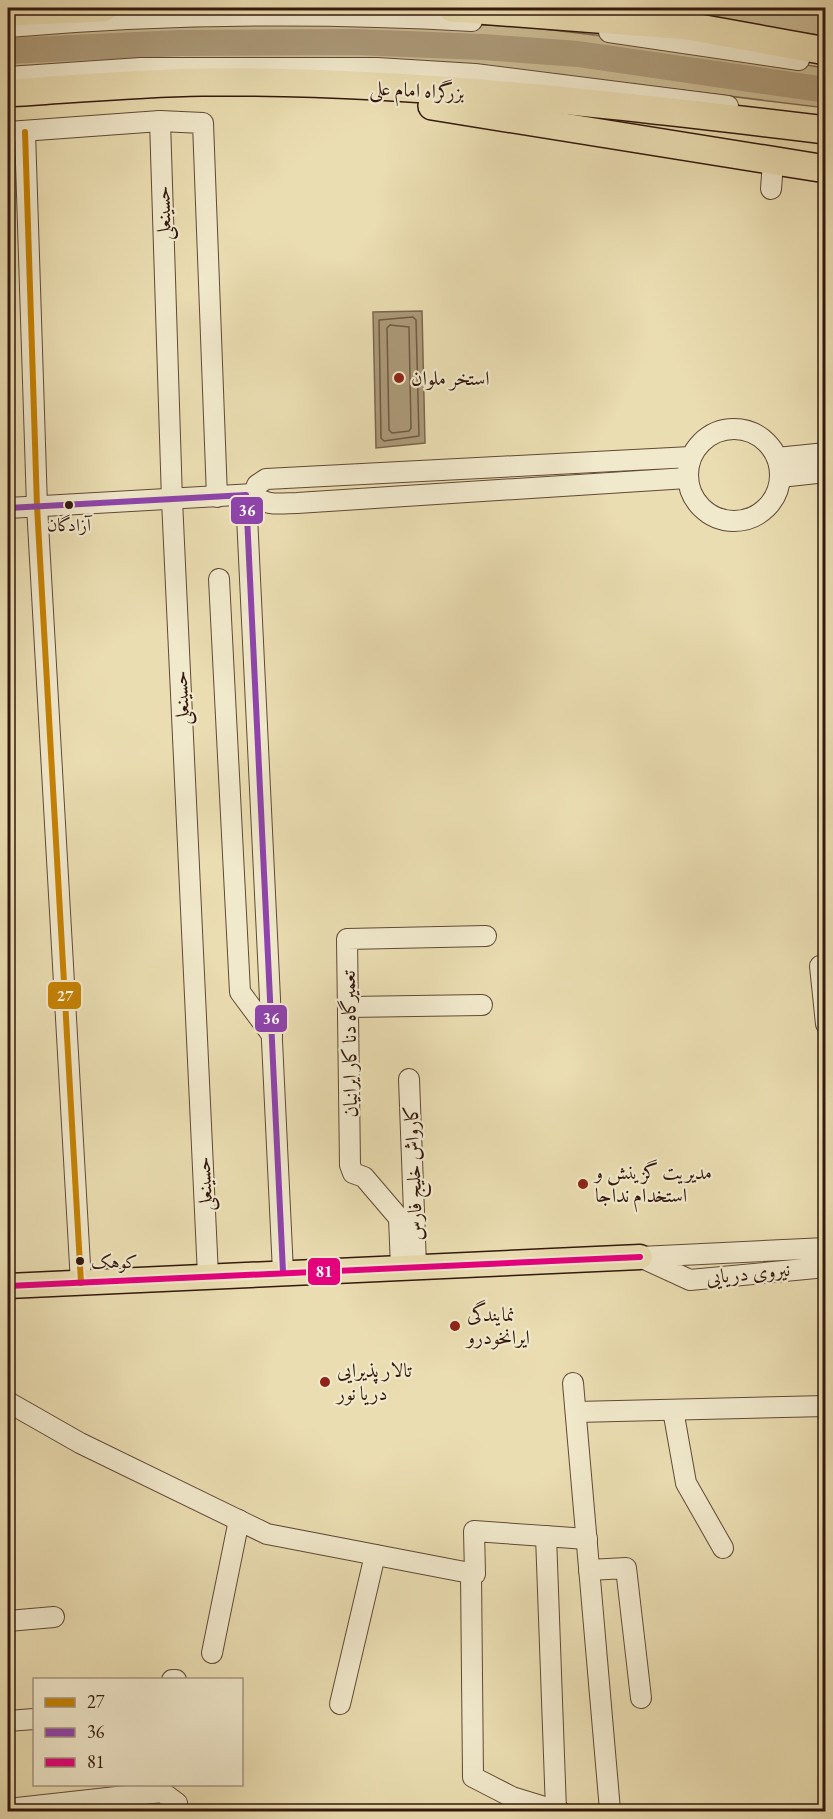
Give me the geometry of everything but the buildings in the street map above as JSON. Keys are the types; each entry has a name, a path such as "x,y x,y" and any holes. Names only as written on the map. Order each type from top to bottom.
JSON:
{"highway":[{"path":"8,12 103,8"},
{"path":"452,8 688,26 825,51"},
{"name":"بزرگراه امام علی","path":"8,93 202,82 525,95 825,130"},
{"path":"264,84 454,109 825,169"}],"main road":[{"name":"نیروی دریایی","path":"8,1286 640,1257"}],"street":[{"path":"8,27 139,18 436,19 595,30 825,64"},
{"path":"8,77 141,68 377,68 475,74 557,83 825,119"},
{"path":"81,1282 16,132 160,121 203,123 218,497"},
{"name":"حسینعلی","path":"160,121 172,500 208,1276"},
{"path":"771,189 773,162"},
{"path":"731,428 746,429 759,435 770,445 779,467 779,488 772,503 760,514 745,520 729,521 713,517 700,507 691,494 687,478 691,457 704,439 717,431 731,428"},
{"path":"779,467 825,453"},
{"path":"283,1272 250,495 257,484 266,479 691,457"},
{"path":"779,467 825,472"},
{"path":"338,475 340,500"},
{"path":"8,508 250,495 269,504 687,478"},
{"path":"219,579 240,993 272,1035"},
{"name":"تعمیرگاه دنا کار ایرانیان","path":"408,1267 399,1218 364,1177 353,1173 350,1165 347,939 486,936"},
{"path":"820,966 825,1024"},
{"path":"348,1007 482,1005"},
{"name":"کارواش خلیج فارس","path":"408,1267 410,1079"},
{"name":"نیروی دریایی","path":"640,1257 825,1248"},
{"name":"نیروی دریایی","path":"640,1257 690,1280 825,1267"},
{"path":"573,1383 610,1810 605,1812"},
{"path":"8,1402 80,1443 267,1534 475,1575 474,1532 587,1539"},
{"path":"576,1412 825,1406"},
{"path":"673,1410 686,1483 723,1548"},
{"path":"212,1653 239,1520"},
{"path":"471,1574 473,1777 512,1797 559,1811 546,1536"},
{"path":"340,1704 375,1555"},
{"path":"590,1570 626,1568 641,1698"},
{"path":"8,1621 54,1617"},
{"path":"8,1721 33,1719"},
{"path":"8,1809 162,1792 177,1803 172,1812"}],"shaded area":[{"path":"586,8 825,8 825,36 664,12"},
{"path":"377,22 518,26 697,47 825,68 826,108 582,78 8,74 8,31"}],"water":[{"name":"استخر ملوان","path":"422,311 425,443 376,448 373,312"}],"waterway":[{"path":"8,51 180,43 355,42 483,47 578,54 826,90"}],"transit line":[{"name":"27","path":"25,132 37,506 81,1283"},
{"name":"36","path":"8,508 246,495 283,1272"},
{"name":"81","path":"8,1286 640,1257"}],"place":[{"name":"استخر ملوان","path":"399,378"},
{"name":"آزادگان","path":"69,505"},
{"name":"مدیریت گزینش و استخدام نداجا","path":"583,1184"},
{"name":"کوهک","path":"80,1261"},
{"name":"نمایندگی ایرانخودرو","path":"455,1326"},
{"name":"تالار پذیرایی دریا نور","path":"325,1382"}]}
